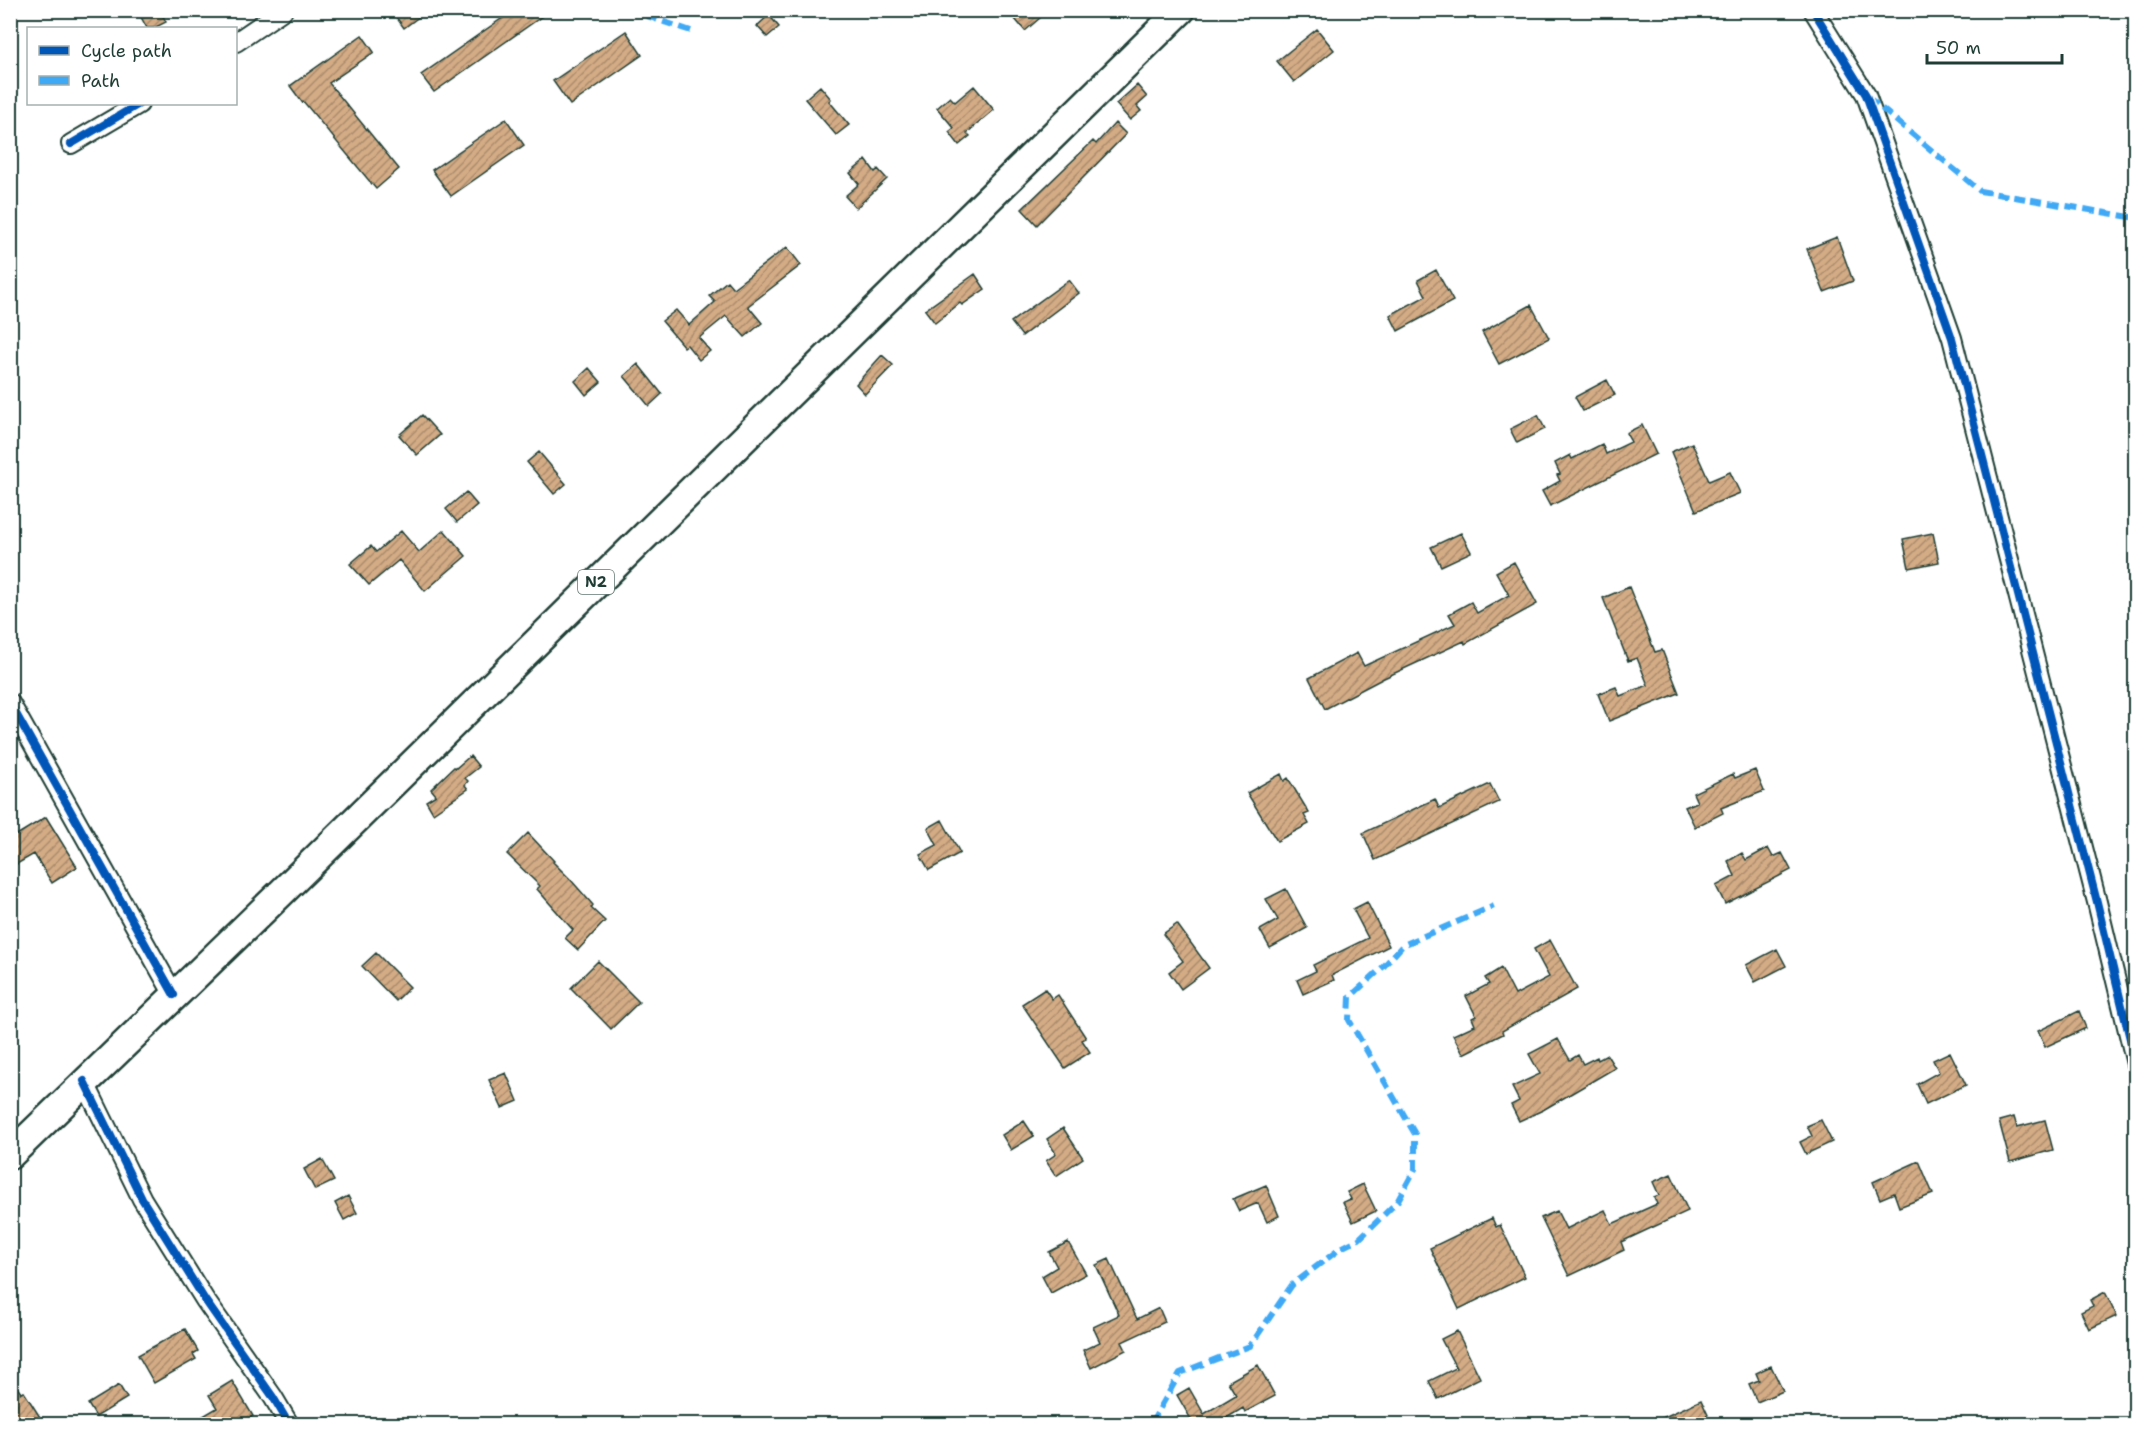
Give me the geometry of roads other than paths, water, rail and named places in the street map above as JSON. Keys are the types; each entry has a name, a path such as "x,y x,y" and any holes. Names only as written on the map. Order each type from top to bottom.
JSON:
{"highway":[{"name":"N2","path":"10,1155 281,893 534,642 1181,10"}],"street":[{"path":"237,41 283,10"},
{"path":"1813,10 1866,96 1952,338 2097,902 2136,1064"},
{"path":"71,144 137,105"},
{"path":"11,707 174,995"},
{"path":"84,1081 142,1199 205,1300 273,1397 289,1425"}]}
